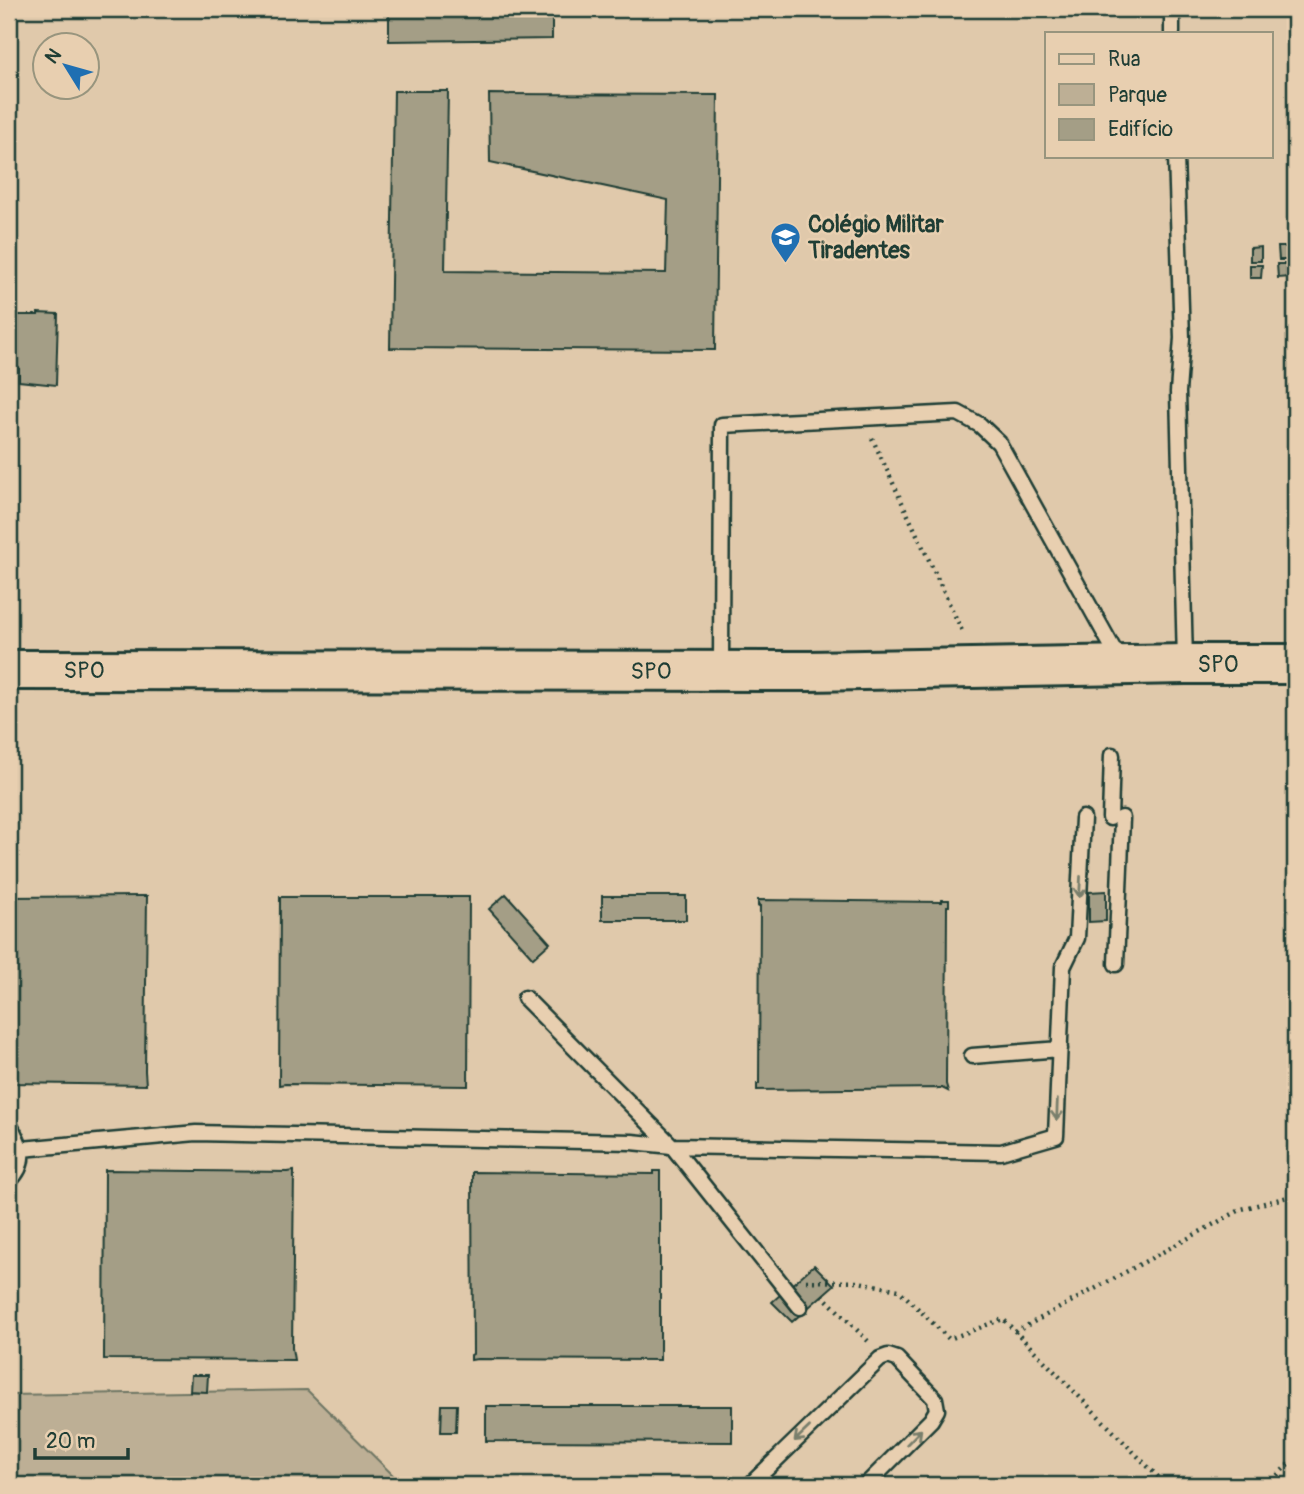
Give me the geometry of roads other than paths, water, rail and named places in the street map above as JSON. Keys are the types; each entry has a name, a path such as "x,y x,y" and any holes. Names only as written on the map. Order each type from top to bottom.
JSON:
{"street":[{"name":"SPO","path":"9,670 721,671 1295,664"}],"lane":[{"path":"1172,9 1172,32"},
{"path":"1176,158 1182,338 1178,392 1185,664"},
{"path":"721,671 722,425 958,413 980,425 999,443 1123,666"},
{"path":"1112,755 1116,818 1116,964"},
{"path":"22,1149 196,1133 1001,1152 1056,1136 1063,967 1077,938 1083,818"},
{"path":"525,998 672,1146 800,1307"},
{"path":"972,1056 1060,1049"},
{"path":"9,1124 22,1149 18,1173 9,1181"},
{"path":"750,1485 880,1359 887,1356 897,1359 935,1399 937,1410 931,1420 866,1485"}],"place":[{"name":"Colégio Militar Tiradentes","path":"785,264"}]}
